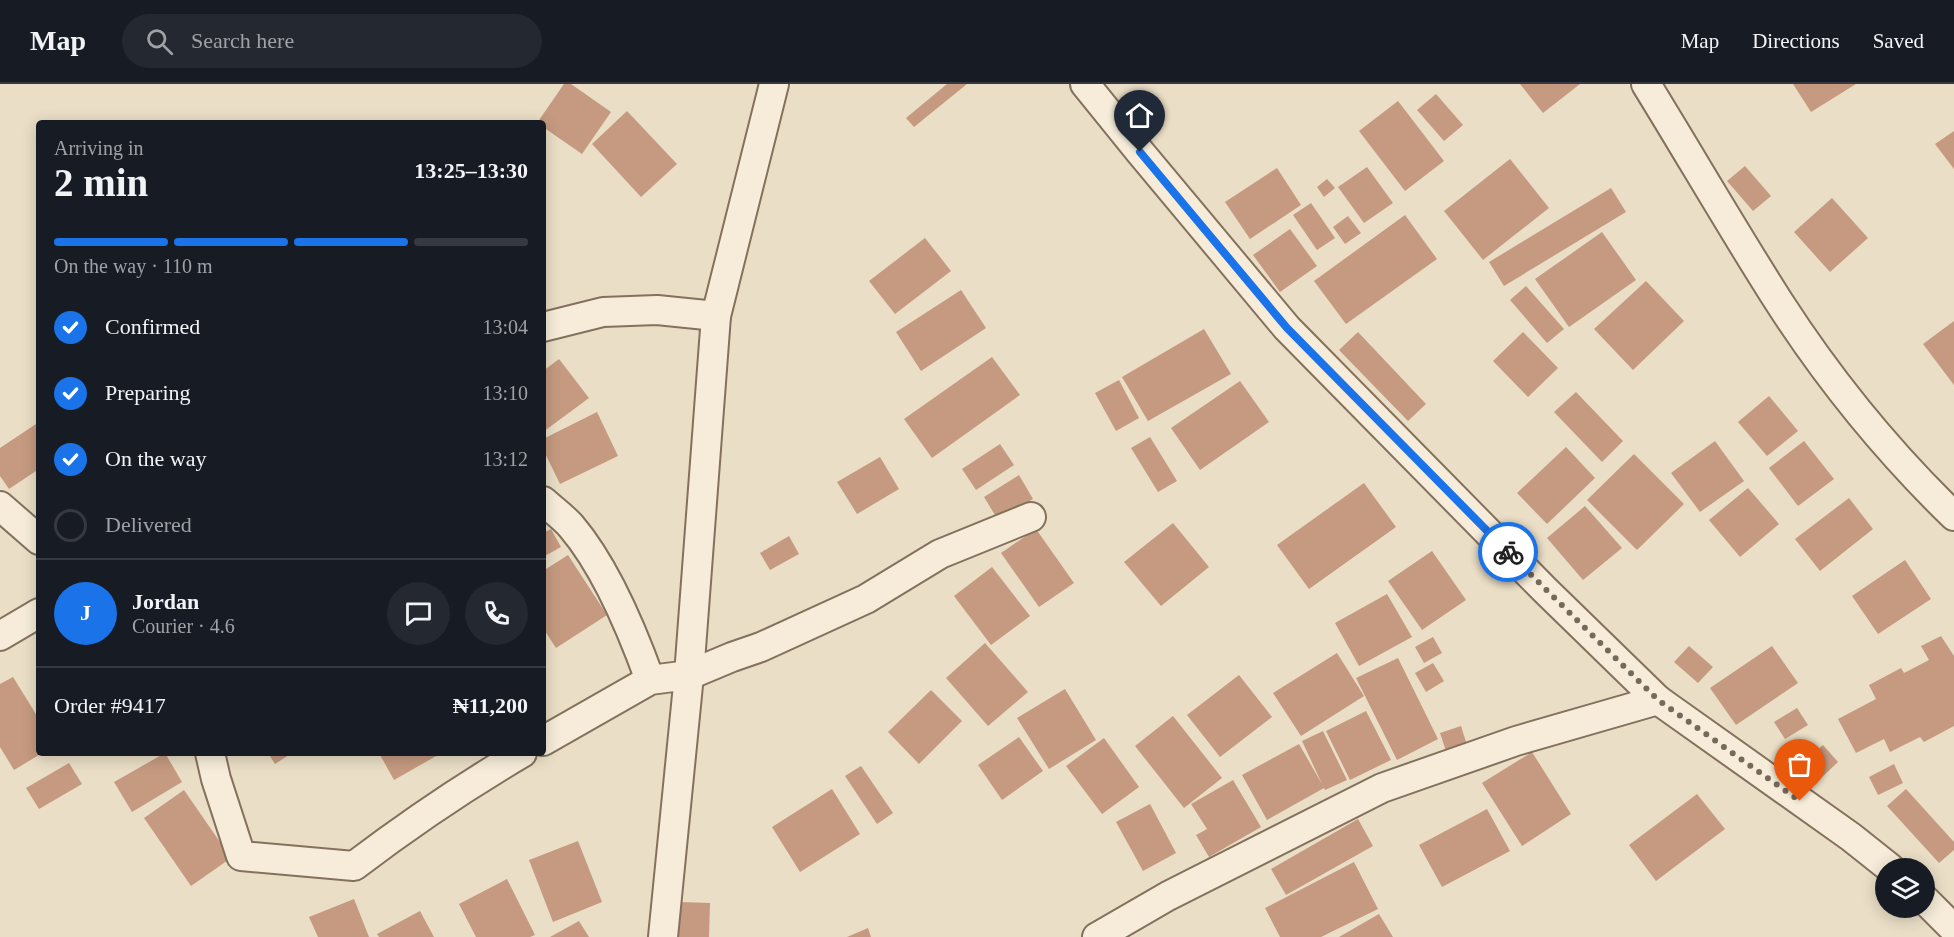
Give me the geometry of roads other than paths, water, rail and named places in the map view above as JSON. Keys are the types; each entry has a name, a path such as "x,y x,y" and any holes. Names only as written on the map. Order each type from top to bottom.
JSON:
{"street":[{"path":"663,937 689,675 716,316 774,84"},
{"path":"1085,84 1287,328 1545,590 1658,700 1877,858"},
{"path":"1646,84 1780,303 1843,393 1927,490 1954,516"},
{"path":"546,326 603,312 657,310 716,316"},
{"path":"546,504 571,525 600,568 625,616 650,680"},
{"path":"0,506 36,537"},
{"path":"546,739 650,680 689,675 761,647 866,599 940,554 1030,518"},
{"path":"0,636 36,615"},
{"path":"1097,937 1168,896 1382,788 1516,741 1658,700"},
{"path":"211,756 241,856 354,866 408,825 517,756"},
{"path":"1935,910 1954,929"}]}
